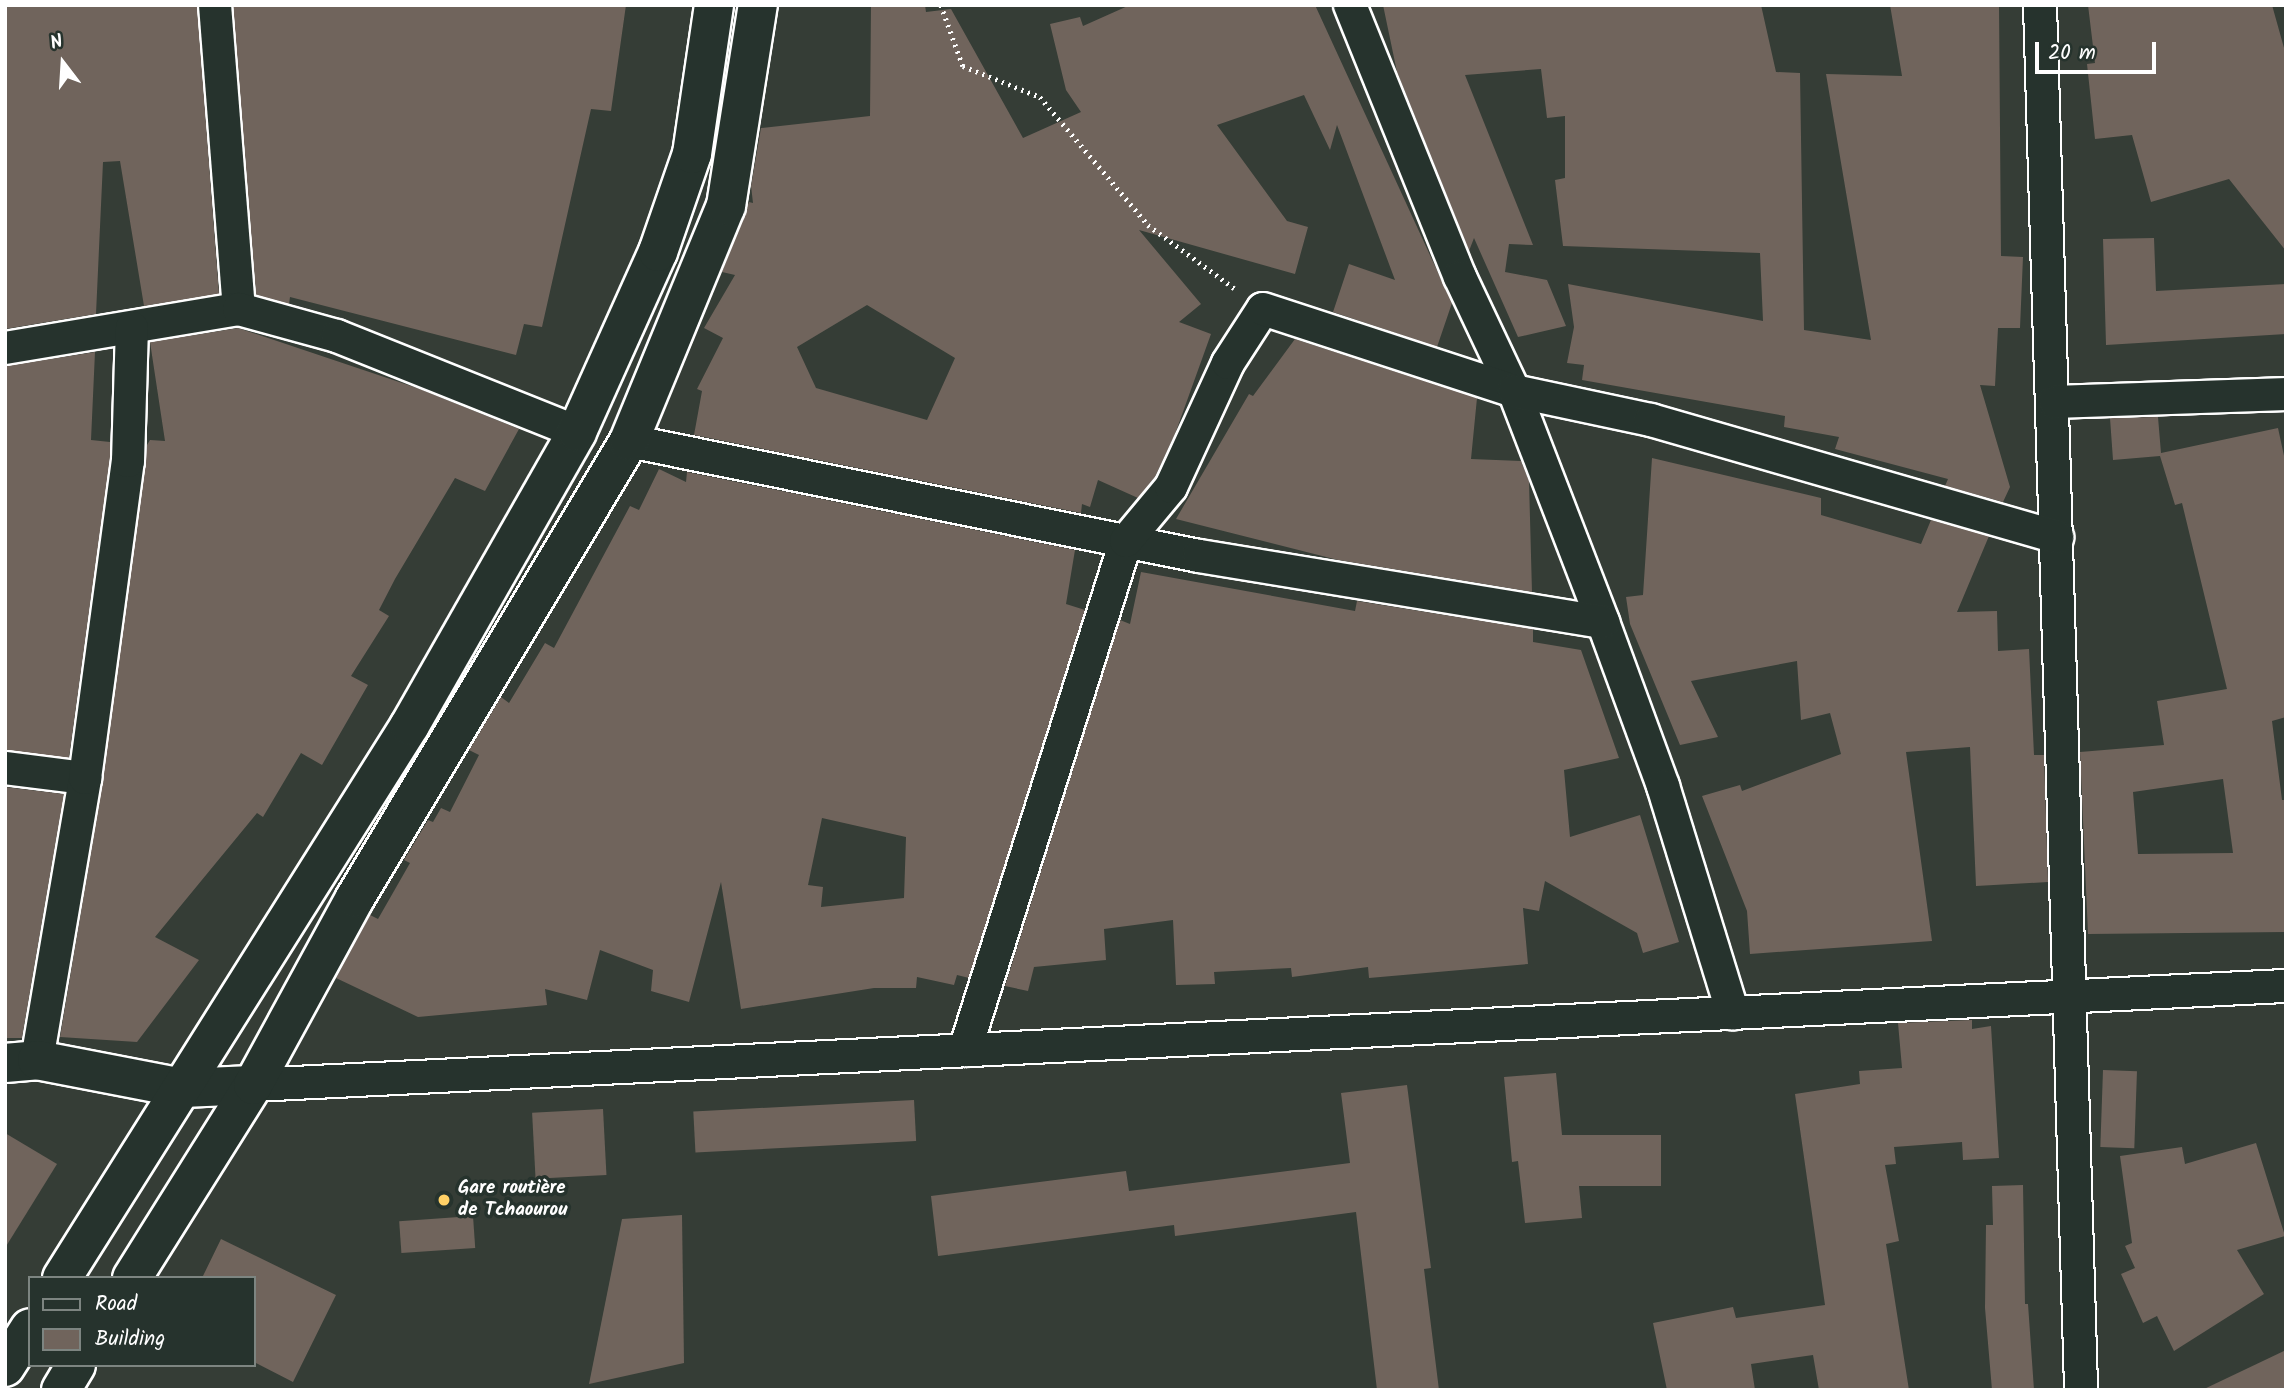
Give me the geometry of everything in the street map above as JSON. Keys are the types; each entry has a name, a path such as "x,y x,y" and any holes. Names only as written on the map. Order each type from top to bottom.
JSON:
{"main road":[{"path":"63,1276 410,725 577,432 658,252 692,154 714,5"},
{"path":"132,1276 253,1085 355,898 629,441 726,206 758,5"},
{"path":"21,1061 183,1088 253,1085"},
{"path":"5,1367 28,1331"},
{"path":"61,1390 75,1367"}],"street":[{"path":"215,5 239,309"},
{"path":"1350,5 1460,277 1514,391 1603,622 1662,786 1733,1013"},
{"path":"2040,5 2073,996 2081,1390"},
{"path":"5,348 239,309 337,336 577,432"},
{"path":"965,1050 1126,541 1171,487 1228,363 1263,309 1514,391 1651,420 2057,537"},
{"path":"21,1061 85,778 128,461 132,328"},
{"path":"2055,402 2286,394"},
{"path":"629,441 1126,541 1603,622"},
{"path":"5,768 85,778"},
{"path":"253,1085 2286,986"}],"path":[{"path":"941,5 963,66 1040,97 1148,225 1263,309"}],"building":[{"path":"5,5 197,5 219,294 144,306 120,161 103,162 96,314 5,329"},
{"path":"233,5 626,5 611,111 591,109 542,327 524,324 516,355 290,297 289,304 256,295"},
{"path":"871,5 925,5 926,12 951,9 1023,138 1081,112 1066,90 1050,24 1080,17 1083,26 1130,5 1315,5 1452,303 1437,347 1333,312 1349,264 1395,280 1337,125 1330,150 1304,95 1217,125 1287,221 1308,227 1295,274 1139,230 1201,304 1179,322 1211,334 1175,434 1155,477 1138,498 1098,480 1090,507 1082,504 1081,513 694,435 702,391 697,389 723,338 704,328 735,275 722,272 749,202 753,203 751,186 761,128 870,116","holes":["867,305 955,358 927,420 816,388 797,347"]},
{"path":"1383,5 1761,5 1776,72 1800,73 1804,330 1871,340 1826,74 1902,76 1890,5 1999,5 2001,256 2023,257 2020,328 1998,328 1995,386 1980,385 2010,487 2003,502 1945,486 1948,479 1835,449 1839,437 1784,427 1785,416 1582,380 1584,365 1567,363 1574,327 1568,284 1763,321 1760,253 1563,246 1555,180 1565,178 1565,116 1547,118 1541,69 1465,75 1533,245 1509,244 1505,272 1547,280 1566,326 1518,337 1474,238 1469,251 1397,72"},
{"path":"2088,5 2272,5 2286,55 2286,251 2229,179 2151,202 2132,135 2095,139 2087,64 2095,63"},
{"path":"2154,238 2156,291 2286,284 2286,334 2106,345 2103,239"},
{"path":"238,328 420,389 519,429 485,491 455,478 395,579 379,610 389,616 351,676 368,685 322,765 301,753 263,817 257,813 155,937 199,960 137,1042 60,1037 103,780 147,445 150,440 165,441 150,342"},
{"path":"1295,339 1477,398 1471,459 1521,461 1529,481 1532,592 1338,560 1176,519 1249,394 1253,396"},
{"path":"95,352 91,440 110,442 110,459 69,758 5,750 5,366"},
{"path":"2158,417 2161,453 2278,428 2286,465 2286,717 2272,721 2282,800 2286,800 2286,932 2088,934 2080,752 2164,745 2157,701 2227,689 2182,503 2175,505 2160,456 2113,460 2110,418","holes":["2223,779 2233,853 2138,854 2133,792"]},
{"path":"1652,458 1821,498 1821,515 1921,544 1931,520 1989,536 1957,612 1997,611 1998,651 2029,649 2034,755 2044,755 2048,882 1976,886 1970,747 1906,752 1932,941 1750,954 1747,911 1702,796 1740,785 1742,791 1841,754 1830,713 1801,720 1797,661 1691,681 1718,737 1680,745 1630,624 1626,597 1643,595"},
{"path":"659,469 686,482 687,472 1075,550 1066,604 1085,610 969,978 957,975 954,985 917,977 916,988 874,988 741,1009 721,882 689,1002 651,991 653,970 600,950 587,1000 545,989 547,1005 418,1017 336,978 370,915 378,919 410,863 404,860 428,820 433,822 441,808 450,812 479,755 469,750 501,697 509,703 545,643 554,648 630,506 639,510","holes":["822,818 906,837 904,898 821,907 823,887 808,885"]},
{"path":"1141,572 1355,611 1357,601 1533,629 1533,642 1581,650 1619,758 1564,770 1570,837 1640,815 1679,942 1643,953 1637,933 1545,881 1539,911 1523,908 1528,964 1369,978 1368,967 1292,977 1291,968 1214,972 1215,984 1176,985 1173,920 1104,929 1106,960 1034,967 1028,991 1005,986 1120,620 1130,624"},
{"path":"5,787 64,794 22,1038 5,1038"},
{"path":"1972,1020 1972,1029 1991,1026 1999,1158 1963,1160 1962,1142 1894,1147 1896,1164 1885,1165 1899,1241 1886,1244 1909,1390 1819,1390 1813,1355 1751,1364 1755,1390 1667,1390 1653,1323 1733,1307 1736,1318 1825,1305 1795,1094 1860,1084 1859,1071 1902,1068 1898,1023"},
{"path":"2103,1070 2137,1071 2134,1148 2100,1147"},
{"path":"1556,1073 1562,1135 1661,1135 1661,1186 1579,1186 1582,1218 1525,1223 1518,1161 1512,1162 1504,1077"},
{"path":"1407,1085 1431,1268 1424,1269 1439,1390 1377,1390 1356,1212 1175,1236 1174,1225 938,1256 931,1196 1126,1171 1129,1191 1350,1163 1341,1093"},
{"path":"914,1100 916,1141 695,1153 693,1112"},
{"path":"603,1109 606,1175 536,1179 532,1113"},
{"path":"5,1133 57,1164 5,1248"},
{"path":"2256,1143 2285,1236 2237,1250 2264,1294 2174,1351 2157,1316 2143,1323 2121,1274 2135,1268 2125,1246 2132,1243 2120,1156 2182,1147 2185,1164"},
{"path":"2023,1185 2025,1304 2028,1304 2034,1390 1992,1390 1985,1308 1986,1225 1993,1225 1992,1186"},
{"path":"682,1215 684,1363 589,1384 622,1219"},
{"path":"473,1216 475,1248 401,1253 399,1221"},
{"path":"221,1239 336,1295 293,1382 256,1363 256,1276 203,1276"},
{"path":"2286,1350 2286,1390 2202,1390"}],"place":[{"name":"Gare routière de Tchaourou","path":"444,1200"}]}
